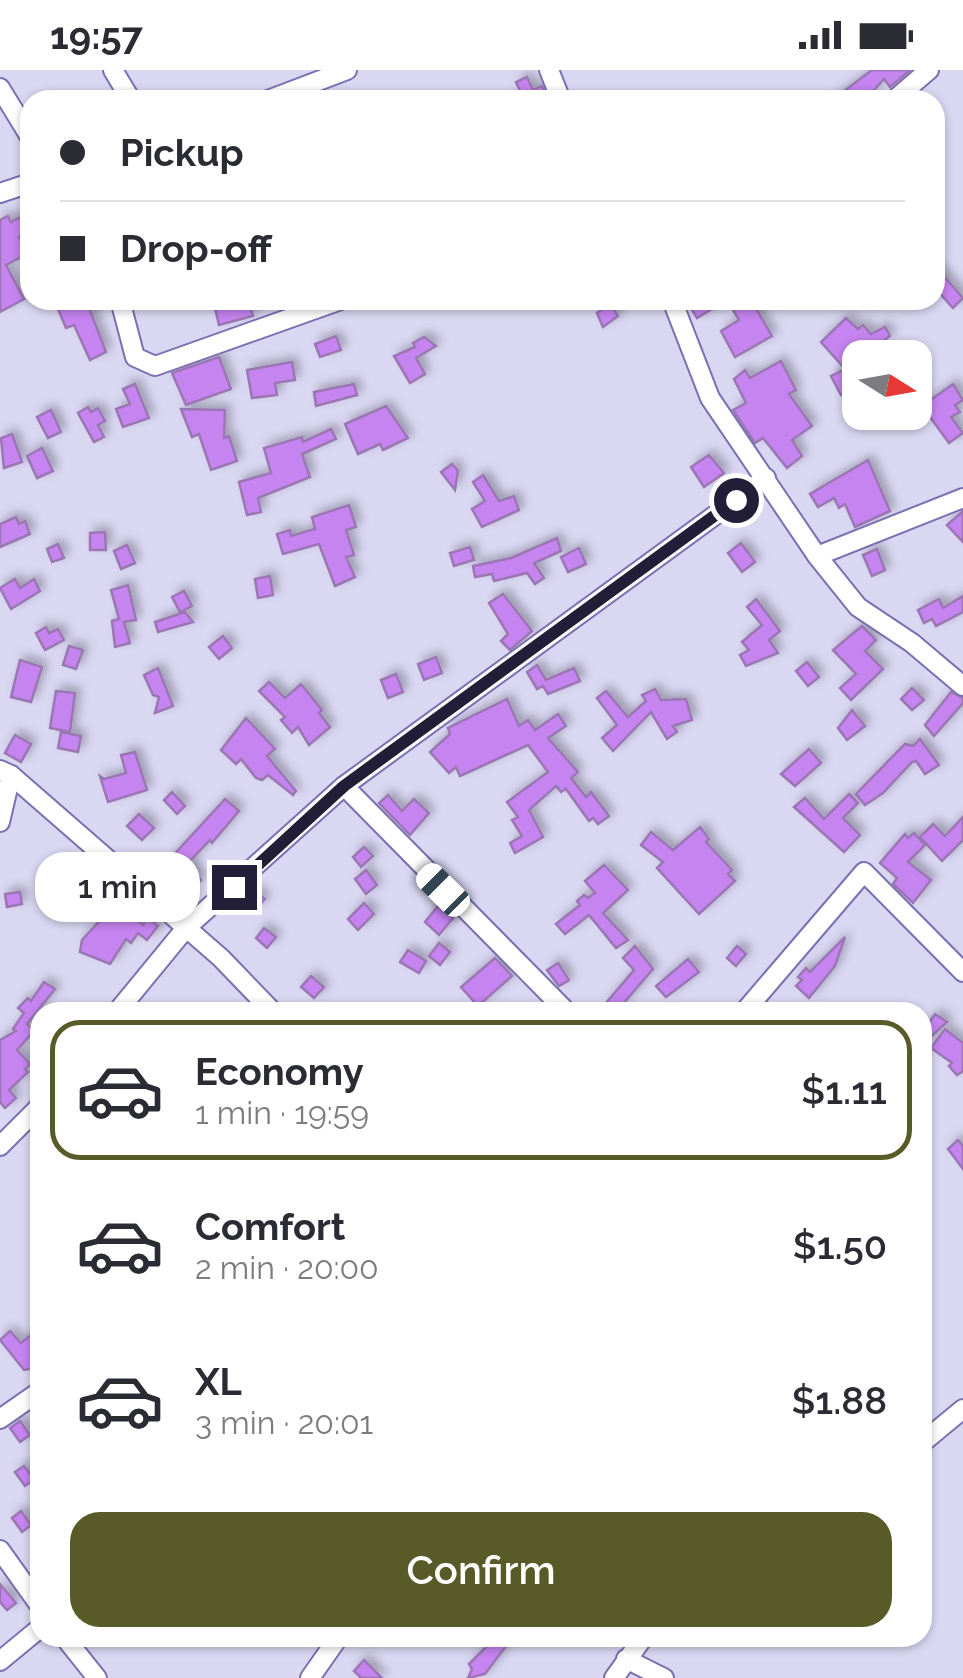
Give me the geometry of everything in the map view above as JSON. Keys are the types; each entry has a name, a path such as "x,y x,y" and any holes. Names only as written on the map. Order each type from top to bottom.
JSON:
{"street":[{"path":"302,77 348,70"},
{"path":"906,90 929,70"},
{"path":"0,88 20,121"},
{"path":"123,310 135,357 155,366 322,310"},
{"path":"676,310 710,398 816,556 858,607 912,642 963,686"},
{"path":"125,1002 186,928 344,786 766,478"},
{"path":"816,556 963,498"},
{"path":"0,822 6,772"},
{"path":"6,772 186,928 263,1002"},
{"path":"344,786 558,1002"},
{"path":"753,1002 864,872 963,972"},
{"path":"0,1146 30,1116"},
{"path":"0,1420 30,1398"},
{"path":"932,1434 963,1408"},
{"path":"0,1550 30,1592"},
{"path":"0,1661 30,1636"},
{"path":"72,1647 96,1678"},
{"path":"314,1676 332,1647"},
{"path":"614,1678 634,1647"},
{"path":"626,1659 664,1678"}],"building":[{"path":"872,70 910,70 890,87 884,79 874,90 845,90"},
{"path":"527,77 533,90 520,90 516,82"},
{"path":"8,216 11,222 20,217 20,258 6,265 20,291 20,301 0,312 0,220"},
{"path":"945,277 963,298 953,308 945,299"},
{"path":"58,310 90,310 106,352 90,360 74,325 66,328"},
{"path":"215,310 251,310 253,316 219,325"},
{"path":"614,310 618,316 603,327 597,313"},
{"path":"692,310 710,310 697,318"},
{"path":"733,310 757,310 772,336 735,357 721,331 739,320"},
{"path":"846,318 858,329 863,325 871,334 885,327 890,336 885,340 842,340 842,366 821,342"},
{"path":"336,336 341,350 320,357 315,344"},
{"path":"424,337 436,346 416,358 425,374 410,383 394,356 415,347 413,343"},
{"path":"219,357 231,389 186,405 172,373"},
{"path":"781,361 796,390 789,394 812,426 792,440 802,456 787,468 763,438 755,443 733,410 746,403 734,379 745,370 750,378"},
{"path":"292,362 295,380 275,383 277,395 252,398 247,370"},
{"path":"842,370 841,395 831,376"},
{"path":"135,384 149,418 123,427 116,409 130,404 123,389"},
{"path":"354,384 357,395 316,406 314,392"},
{"path":"953,384 963,400 955,405 960,412 951,417 963,433 949,443 932,420 932,399"},
{"path":"386,406 408,438 383,450 380,444 358,454 345,424"},
{"path":"88,407 91,412 98,408 105,421 98,425 104,437 94,442 78,413"},
{"path":"181,409 225,410 224,438 229,436 237,461 211,470 199,434 192,437"},
{"path":"51,410 61,432 48,438 37,417"},
{"path":"331,429 336,439 302,454 310,477 258,498 261,512 247,515 239,482 271,473 264,448 302,437 303,442"},
{"path":"12,434 22,462 4,468 1,438"},
{"path":"42,448 53,471 37,478 27,456"},
{"path":"709,455 724,473 704,487 691,467"},
{"path":"868,460 890,511 855,527 845,504 839,508 834,498 818,507 810,494"},
{"path":"452,464 458,471 455,490 441,472"},
{"path":"483,475 499,501 514,496 519,510 482,527 472,509 485,501 473,482"},
{"path":"349,505 356,527 346,530 354,555 346,557 355,577 335,586 319,544 283,554 277,534 290,530 291,536 315,529 312,517"},
{"path":"963,511 963,542 947,525"},
{"path":"16,517 19,524 25,521 30,534 0,547 0,524"},
{"path":"105,532 106,550 90,550 90,533"},
{"path":"557,538 561,551 534,563 544,578 535,584 527,573 494,581 492,574 475,577 473,566 511,558"},
{"path":"741,543 755,562 742,572 728,553"},
{"path":"58,544 64,558 52,562 47,549"},
{"path":"127,545 135,563 121,569 114,551"},
{"path":"470,547 474,560 454,566 450,553"},
{"path":"579,548 586,564 568,572 561,557"},
{"path":"877,549 885,570 872,576 863,555"},
{"path":"270,576 273,595 258,598 255,579"},
{"path":"15,579 20,588 34,579 40,591 11,609 0,588"},
{"path":"128,585 136,620 124,622 130,643 115,647 112,621 119,619 111,590"},
{"path":"184,591 192,606 180,612 172,597"},
{"path":"503,594 532,631 510,650 501,641 508,634 489,603"},
{"path":"963,596 963,612 936,626 932,619 924,623 918,610 939,599 943,608"},
{"path":"756,599 780,631 769,640 778,653 746,666 740,655 749,650 742,642 762,625 747,607"},
{"path":"185,612 193,622 158,632 155,622"},
{"path":"862,626 876,640 865,651 883,669 851,700 840,688 856,674 833,650"},
{"path":"46,627 49,633 58,629 64,640 45,650 36,633"},
{"path":"223,636 232,648 219,659 209,647"},
{"path":"69,646 83,650 76,669 63,665"},
{"path":"436,657 442,673 424,680 418,664"},
{"path":"20,660 42,667 31,702 11,697"},
{"path":"807,662 819,677 808,686 796,671"},
{"path":"537,665 546,680 574,668 580,681 548,694 543,686 537,689 527,672"},
{"path":"158,668 173,706 155,713 159,697 153,695 144,675"},
{"path":"396,674 403,692 388,698 381,680"},
{"path":"269,682 285,698 301,684 330,727 309,745 298,727 292,733 281,720 285,717 259,691"},
{"path":"912,688 924,700 912,710 901,699"},
{"path":"655,689 661,700 686,699 692,720 673,726 677,732 667,739 651,712 613,751 602,738 617,725 597,698 606,691 628,717 646,701 642,695"},
{"path":"56,691 75,693 70,732 50,728"},
{"path":"951,692 963,698 963,703 934,736 925,725"},
{"path":"507,699 519,726 528,720 535,730 558,714 566,726 548,738 578,772 571,778 586,797 591,792 609,816 598,824 593,818 589,821 566,789 561,792 556,786 529,810 543,837 515,853 510,843 522,836 512,820 518,817 507,802 548,772 528,745 460,776 456,767 449,773 430,752 450,734 448,728"},
{"path":"852,710 865,726 847,740 838,728"},
{"path":"246,718 275,749 267,756 296,791 293,795 268,775 262,780 256,778 241,759 236,764 221,750"},
{"path":"61,732 81,736 78,752 58,748"},
{"path":"15,735 31,744 21,762 5,753"},
{"path":"920,739 939,765 925,774 916,761 912,762 883,793 865,805 856,794 905,744 913,746"},
{"path":"809,749 821,763 795,786 781,774"},
{"path":"135,752 147,790 108,802 100,776 104,779 126,773 121,755"},
{"path":"172,792 185,806 177,814 164,800"},
{"path":"849,794 858,803 843,818 860,835 844,852 794,807 805,798 824,819"},
{"path":"388,795 402,811 414,799 429,813 410,835 379,803"},
{"path":"225,799 239,811 212,843 210,840 190,861 201,880 171,898 165,888 180,877 168,861"},
{"path":"139,814 154,828 142,840 127,826"},
{"path":"963,817 963,840 942,861 920,837 933,824 945,836"},
{"path":"700,827 709,839 706,842 732,870 728,874 735,881 699,914 657,868 663,862 641,845 651,832 673,850"},
{"path":"914,833 925,845 908,862 931,880 913,903 893,884 897,878 880,863 905,834 908,838"},
{"path":"364,847 373,856 361,867 353,857"},
{"path":"604,865 628,890 603,913 628,940 616,948 589,915 565,934 556,924 580,905 577,901 584,895 588,898 595,893 585,881"},
{"path":"366,870 377,885 366,894 355,879"},
{"path":"253,889 265,899 257,908 245,899"},
{"path":"20,892 22,904 7,907 5,894"},
{"path":"364,903 374,914 358,930 348,919"},
{"path":"115,904 143,925 148,918 158,926 147,940 138,933 131,943 126,939 110,964 80,952 82,940"},
{"path":"438,906 453,918 439,935 425,922"},
{"path":"264,928 276,937 267,948 256,938"},
{"path":"845,937 835,966 809,998 796,986 802,980 798,977 806,968 810,972"},
{"path":"439,943 450,952 440,965 429,956"},
{"path":"635,946 653,969 625,1002 607,1002 634,970 623,958"},
{"path":"737,946 746,954 736,966 727,958"},
{"path":"408,950 426,961 419,973 400,962"},
{"path":"495,958 512,976 483,1002 474,1002 461,987"},
{"path":"688,959 699,972 666,997 656,986"},
{"path":"558,963 569,980 559,986 547,970"},
{"path":"311,976 324,987 314,998 301,987"},
{"path":"44,982 55,989 45,1002 30,1002 27,1024 30,1035 17,1050 30,1064 25,1069 28,1072 9,1090 16,1098 5,1108 0,1102 0,1040 16,1031 13,1029 24,1013 18,1008 28,998 31,1001"},
{"path":"935,1014 947,1022 932,1036"},
{"path":"945,1029 963,1043 963,1071 957,1075 949,1066 952,1063 932,1047"},
{"path":"958,1140 963,1146 963,1169 948,1149"},
{"path":"10,1331 21,1343 30,1336 30,1369 24,1370 0,1340"},
{"path":"20,1421 30,1435 20,1442 10,1428"},
{"path":"24,1466 30,1482 25,1486 15,1472"},
{"path":"21,1511 30,1526 22,1532 12,1518"},
{"path":"0,1584 16,1603 7,1610 0,1602"},
{"path":"486,1647 505,1647 485,1674 468,1678 472,1669 469,1664"},
{"path":"364,1660 382,1678 361,1678 354,1671"}],"route":[{"path":"234,887 344,786 736,500"}]}
